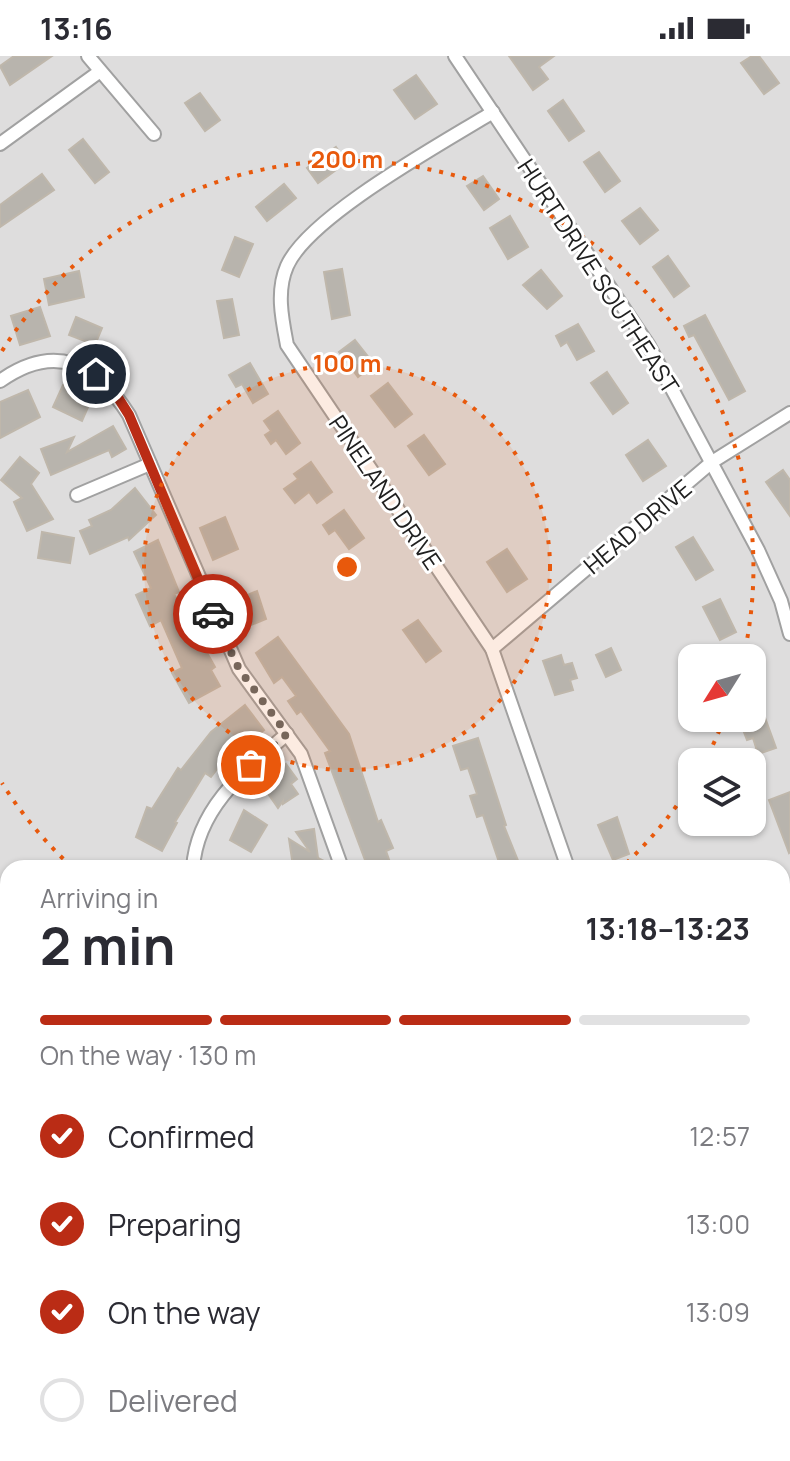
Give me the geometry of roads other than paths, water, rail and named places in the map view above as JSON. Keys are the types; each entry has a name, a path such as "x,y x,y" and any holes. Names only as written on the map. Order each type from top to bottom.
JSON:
{"street":[{"path":"88,56 154,134"},
{"name":"HURT DRIVE SOUTHEAST","path":"455,56 649,346 758,550 781,601 790,634"},
{"path":"0,144 99,72"},
{"name":"PINELAND DRIVE","path":"493,112 350,204 301,244 287,266 280,289 287,345 492,649 565,860"},
{"path":"0,381 16,369 58,360 78,364 112,388 129,415 207,602 239,669 301,754 339,860"},
{"name":"HEAD DRIVE","path":"492,649 712,462 790,413"},
{"path":"77,495 150,464"},
{"path":"195,860 199,837 215,806 233,781 287,734"}]}
